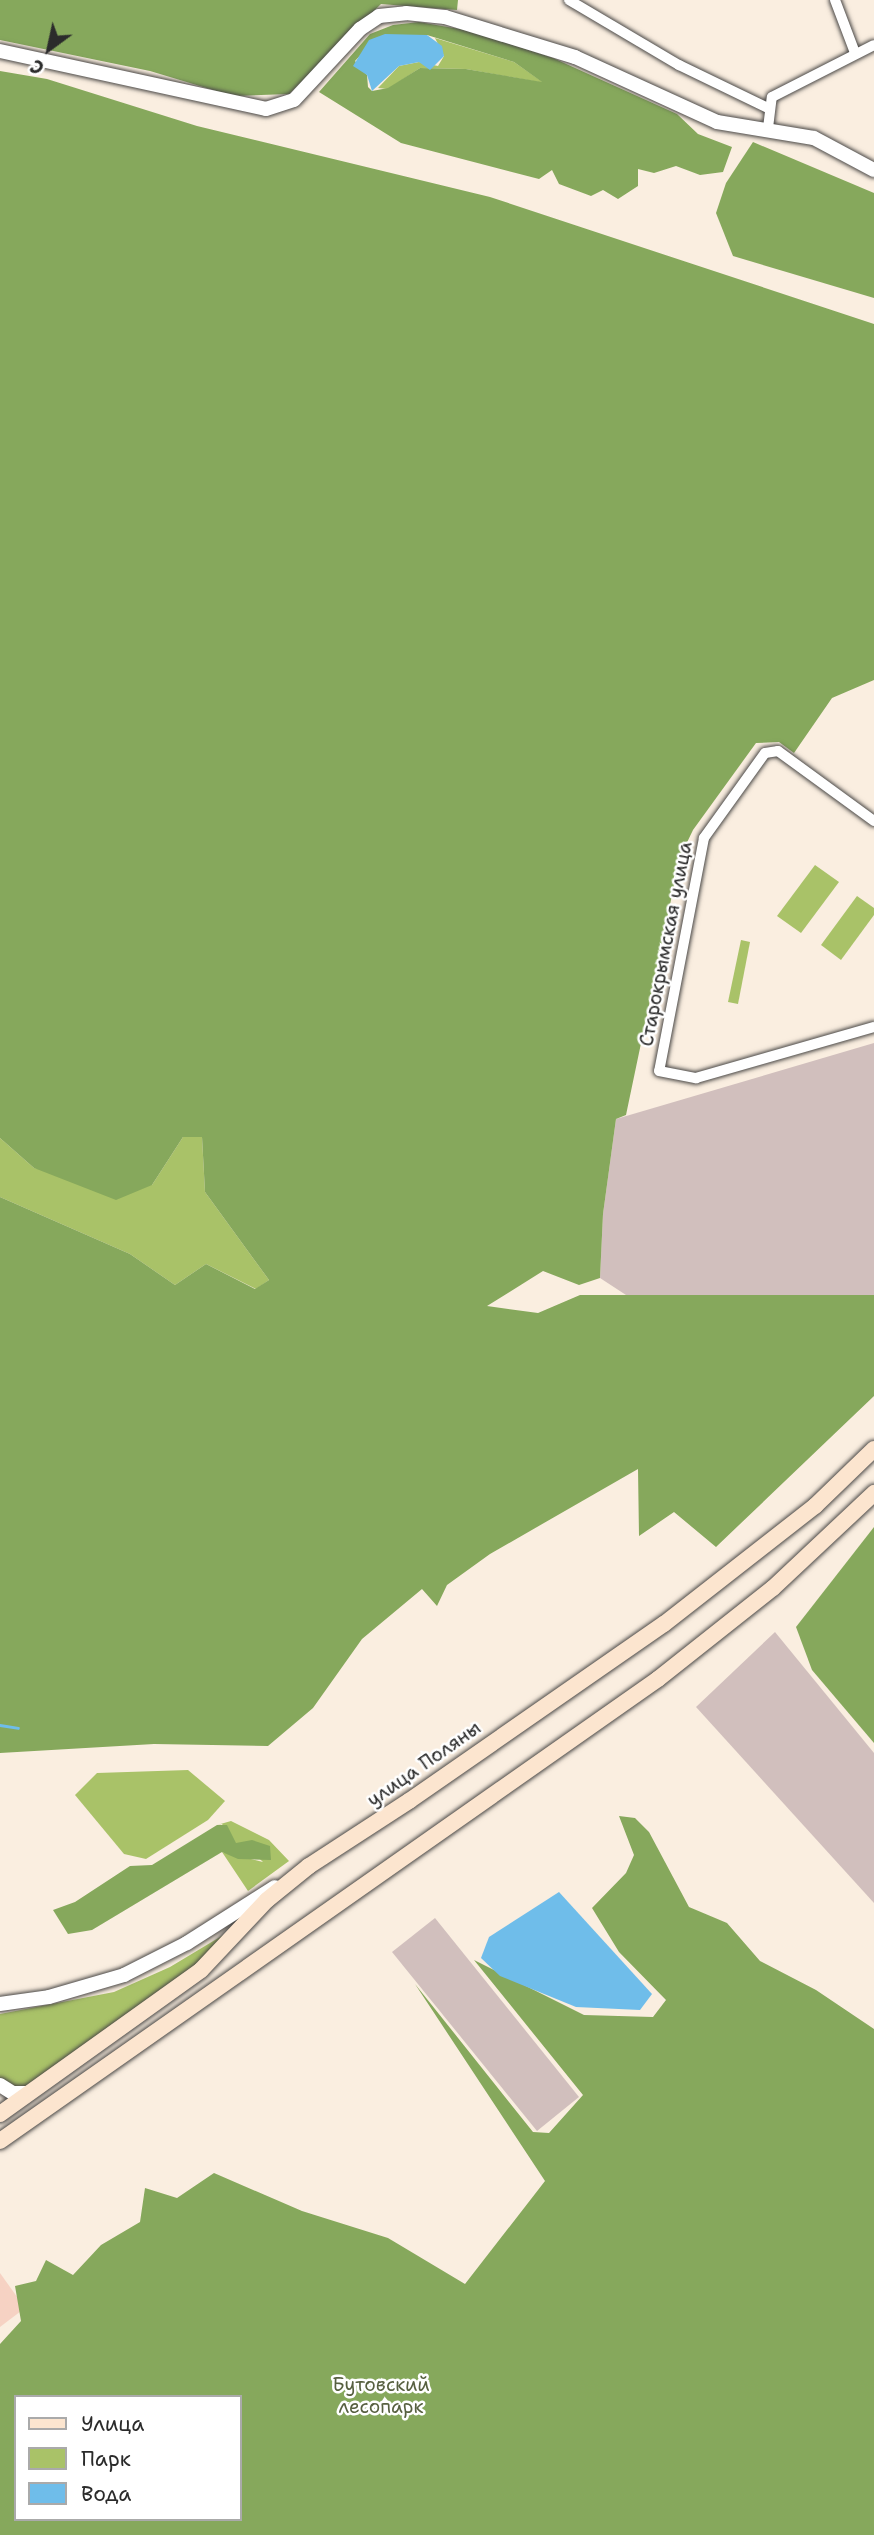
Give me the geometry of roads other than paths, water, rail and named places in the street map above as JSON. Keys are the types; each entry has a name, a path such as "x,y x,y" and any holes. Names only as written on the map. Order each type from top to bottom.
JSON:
{"main road":[{"name":"улица Поляны","path":"1,2114 201,1970 267,1900 309,1866 632,1648 815,1506 874,1449"},
{"path":"0,2141 657,1679 773,1588 874,1493"}],"street":[{"path":"569,0 679,65 770,108"},
{"path":"835,0 855,53"},
{"path":"0,51 266,109 300,95 369,21 406,13 490,29 563,53 718,122 768,128 814,138 874,170"},
{"path":"768,128 772,97 786,87 874,46"},
{"name":"Старокрымская улица","path":"874,821 778,751 765,753 704,838 659,1071 696,1078 874,1027"},
{"path":"0,2004 96,1985 155,1962 309,1866"},
{"path":"0,2085 13,2093 30,2093"},
{"path":"0,2093 1,2114 38,2116"}],"water":[{"path":"385,34 427,35 442,46 444,56 430,70 419,62 399,66 372,91 367,75 353,66 369,40"},
{"path":"559,1892 652,1994 640,2010 576,2007 500,1976 481,1958 489,1937"}],"waterway":[{"path":"0,1725 18,1728"}],"park label":[{"name":"Бутовский лесопарк","path":"381,2396"}]}
